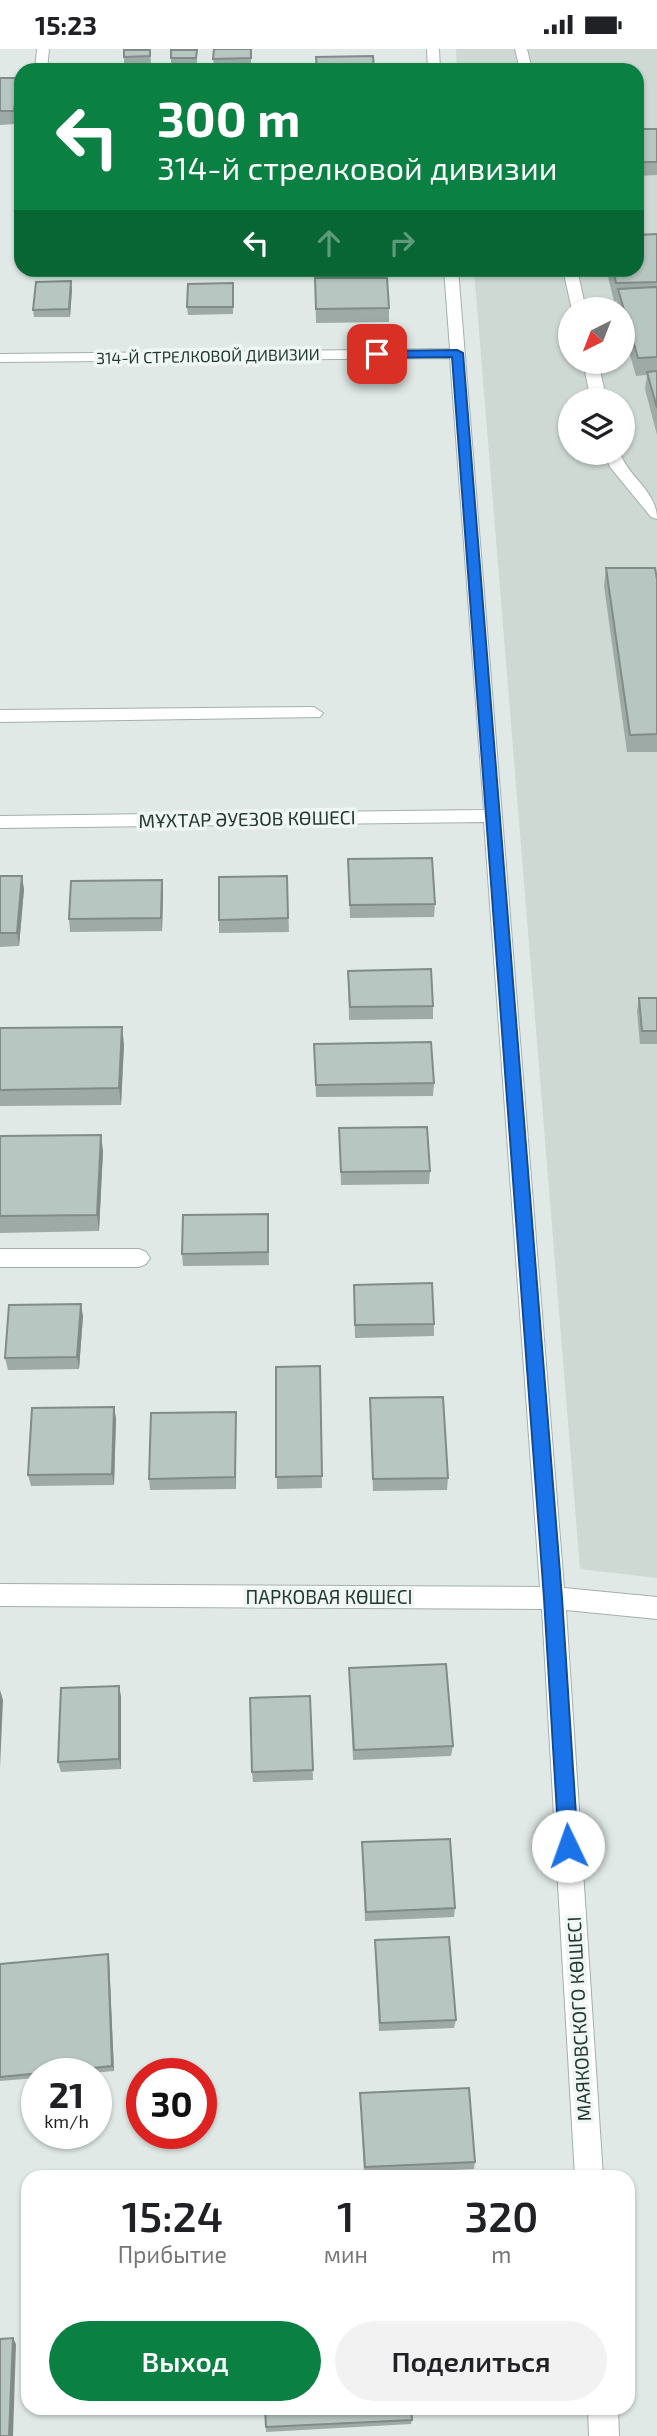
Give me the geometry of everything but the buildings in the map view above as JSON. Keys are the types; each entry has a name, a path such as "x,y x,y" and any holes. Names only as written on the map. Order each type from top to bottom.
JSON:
{"street":[{"name":"МАЯКОВСКОГО КӨШЕСІ","path":"452,277 553,1598 589,2170"},
{"path":"572,277 576,297"},
{"name":"314-Й СТРЕЛКОВОЙ ДИВИЗИИ","path":"0,358 457,353"},
{"path":"617,465 657,514"},
{"path":"0,716 314,713"},
{"name":"МҰХТАР ӘУЕЗОВ КӨШЕСІ","path":"0,821 494,816"},
{"path":"0,1258 139,1258"},
{"name":"ПАРКОВАЯ КӨШЕСІ","path":"0,1595 553,1598 657,1608"},
{"path":"603,2415 604,2436"}],"shaded area":[{"path":"456,49 657,49 657,1578 580,1569 475,277 644,277 644,63 457,63"}],"route":[{"path":"377,354 457,353 499,870 553,1598 568,1846"}]}
